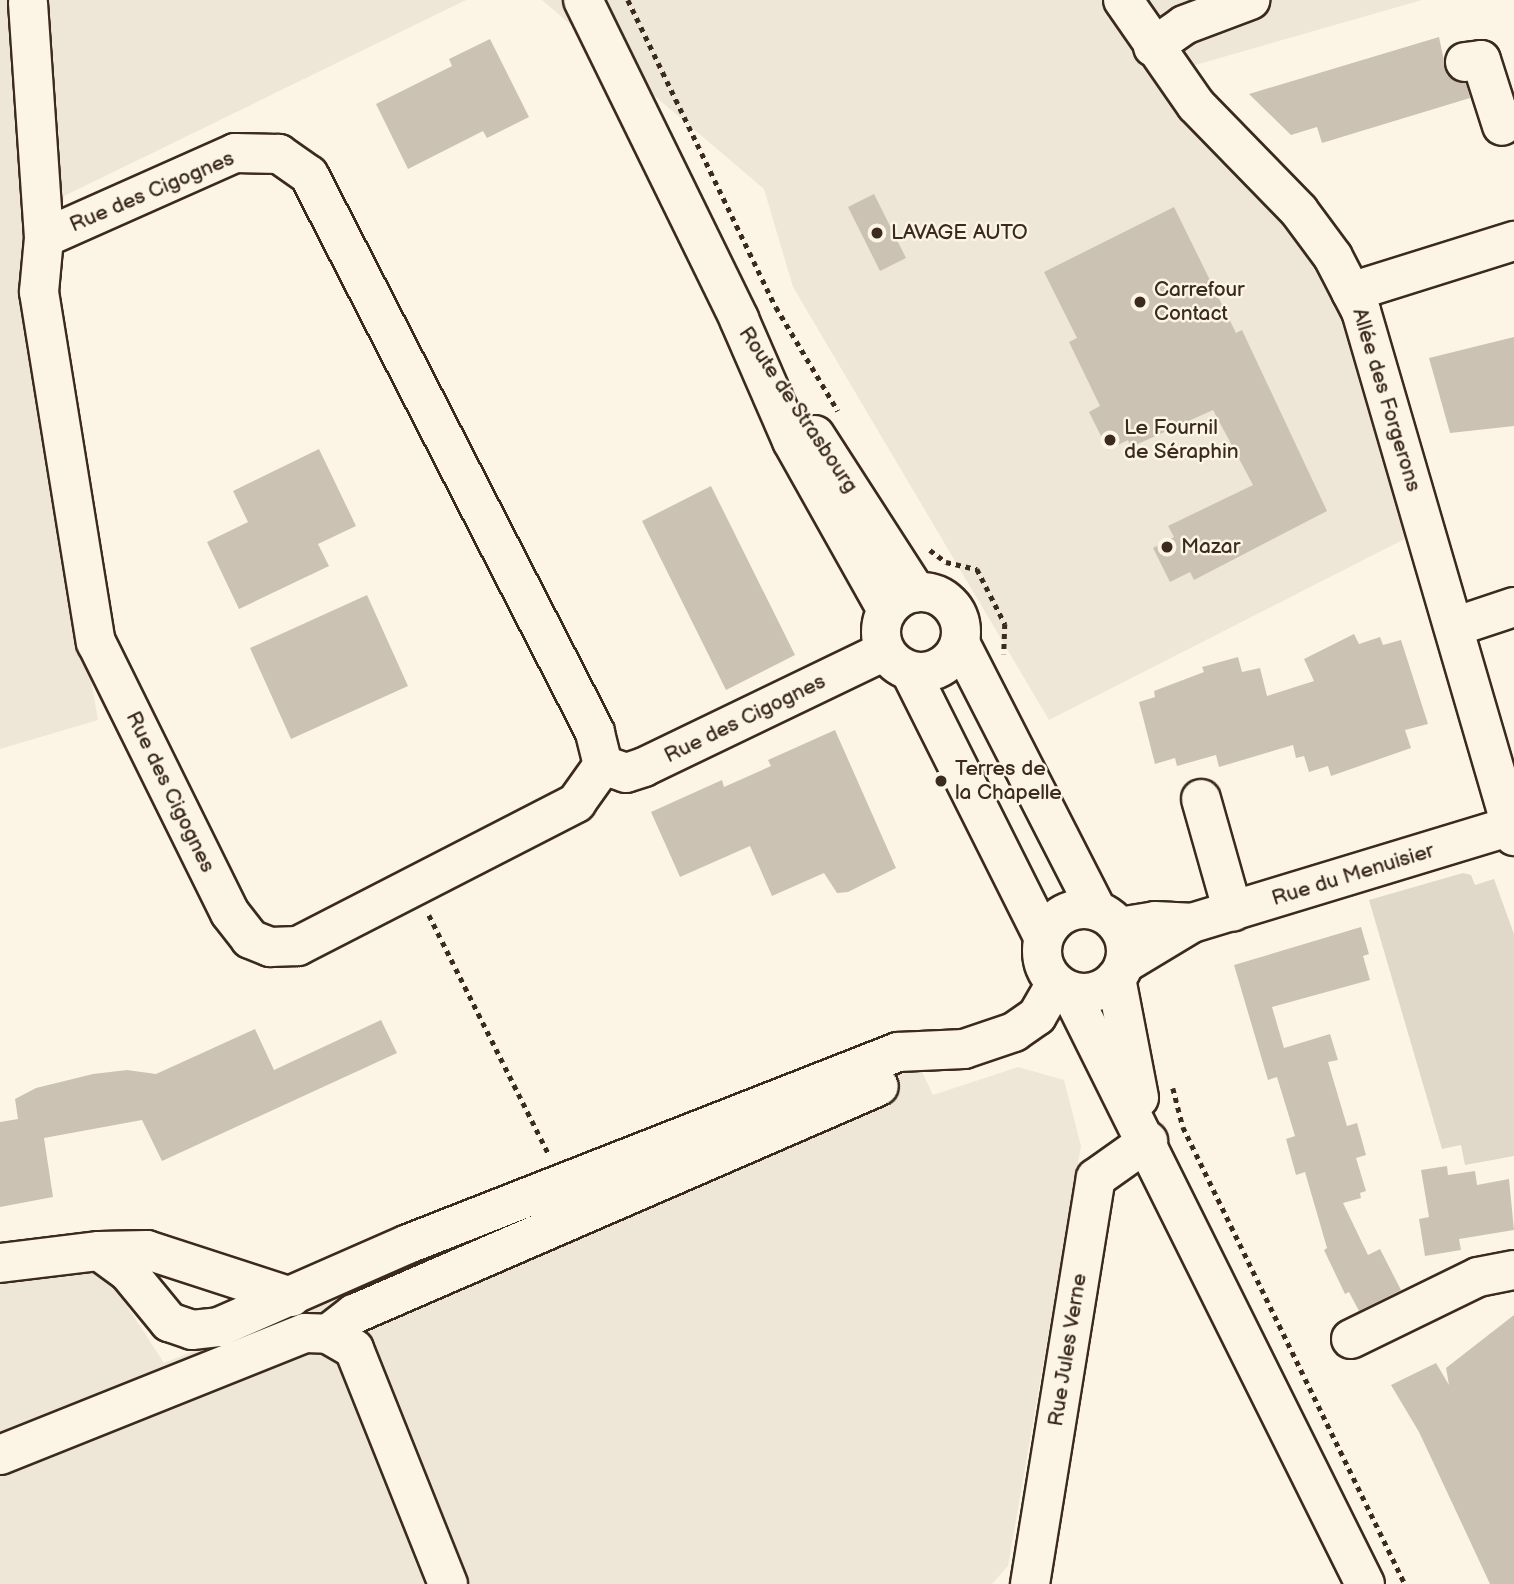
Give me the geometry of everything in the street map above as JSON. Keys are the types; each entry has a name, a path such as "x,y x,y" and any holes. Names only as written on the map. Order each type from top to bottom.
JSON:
{"street":[{"name":"Route de Strasbourg","path":"583,0 739,319 901,601"},
{"name":"Allée des Forgerons","path":"1124,0 1153,47 1196,105 1299,211 1352,292 1387,391 1513,829"},
{"path":"1153,47 1184,25 1250,0"},
{"name":"Rue des Cigognes","path":"32,1 44,238 39,292 96,642 230,913 250,939 270,947 298,946 576,803 603,765"},
{"path":"1465,62 1481,60 1502,126"},
{"name":"Rue des Cigognes","path":"44,238 235,153 279,154 309,175 560,659 594,732 603,765"},
{"path":"1352,292 1514,241"},
{"path":"898,661 935,670 946,664 960,643 961,630 951,606 942,597 901,601 880,631 1043,937 1043,962 1063,987 1148,1141 1365,1584"},
{"path":"1454,627 1514,607"},
{"path":"960,643 1114,945 1148,1141"},
{"name":"Rue des Cigognes","path":"603,765 626,773 644,767 898,661"},
{"path":"1201,799 1233,912"},
{"name":"Rue du Menuisier","path":"1114,945 1513,829"},
{"path":"1043,937 1059,916 1085,908 1114,945"},
{"path":"1063,987 1095,992 1114,945"},
{"path":"328,1335 354,1314 964,1049 1023,1026 1037,1016 1063,987"},
{"path":"99,1251 128,1272 169,1322 192,1330 219,1327 408,1244 898,1052 964,1049"},
{"name":"Rue Jules Verne","path":"1030,1584 1096,1178 1148,1141"},
{"path":"0,1262 99,1251 147,1250 292,1297"},
{"path":"1351,1339 1478,1277 1514,1270"},
{"path":"0,1455 305,1333 328,1335 354,1349 448,1584"}],"path":[{"path":"414,885 563,1184"}],"shaded area":[{"path":"0,0 466,0 64,196 49,291 61,510 98,720 0,749"},
{"path":"542,0 1422,0 1192,66 1361,278 1438,522 1049,720 793,287 764,189"},
{"path":"1463,873 1471,875 1475,885 1494,879 1514,934 1514,1156 1465,1165 1461,1145 1442,1149 1369,900"},
{"path":"917,1061 933,1095 1018,1067 1064,1080 1081,1146 1008,1566 992,1584 0,1584 0,1276 86,1269 110,1280 164,1363"}],"building":[{"path":"1439,37 1447,75 1466,83 1470,98 1322,143 1317,127 1291,135 1249,94"},
{"path":"490,39 529,117 487,138 483,131 408,169 376,104 452,66 449,59"},
{"name":"LAVAGE AUTO","path":"874,194 906,258 880,271 848,207"},
{"path":"1174,207 1236,333 1242,330 1327,511 1194,580 1190,572 1170,582 1153,548 1174,537 1168,526 1253,485 1213,410 1131,447 1128,440 1108,450 1089,412 1100,406 1069,342 1077,338 1044,272"},
{"path":"1514,337 1514,426 1450,433 1429,358"},
{"path":"319,449 356,526 318,544 329,566 239,609 207,542 248,522 233,491"},
{"path":"711,486 795,655 726,690 642,521"},
{"path":"367,595 408,686 291,739 250,648"},
{"path":"1354,634 1359,644 1380,637 1383,645 1401,640 1428,724 1405,730 1411,748 1331,776 1328,766 1309,772 1304,756 1296,758 1293,745 1219,767 1216,755 1177,766 1175,758 1155,764 1139,702 1155,697 1154,691 1204,672 1202,667 1238,657 1242,672 1260,668 1267,696 1314,681 1304,659"},
{"path":"835,730 896,868 848,892 837,893 824,873 772,896 750,846 680,877 651,812 722,780 724,787 771,766 768,760"},
{"path":"1361,927 1369,954 1363,956 1370,980 1272,1007 1284,1048 1330,1034 1338,1060 1328,1062 1347,1126 1357,1123 1366,1155 1356,1158 1366,1191 1360,1193 1361,1198 1343,1203 1368,1255 1380,1249 1401,1290 1359,1311 1349,1292 1345,1294 1324,1250 1327,1248 1305,1172 1296,1175 1286,1139 1295,1136 1277,1077 1268,1080 1234,965"},
{"path":"381,1020 397,1053 162,1161 142,1120 44,1138 53,1197 0,1207 0,1122 18,1119 15,1099 36,1088 93,1074 127,1070 156,1074 255,1029 274,1070"},
{"path":"1447,1166 1448,1175 1475,1171 1477,1185 1509,1179 1514,1230 1459,1239 1461,1250 1425,1256 1419,1219 1429,1217 1421,1170"},
{"path":"1514,1315 1514,1584 1490,1584 1419,1432 1391,1385 1436,1363 1449,1385 1446,1368"}],"place":[{"name":"LAVAGE AUTO","path":"877,233"},
{"name":"Carrefour Contact","path":"1140,302"},
{"name":"Le Fournil de Séraphin","path":"1110,440"},
{"name":"Mazar","path":"1167,547"},
{"name":"Terres de la Chapelle","path":"941,781"}]}
